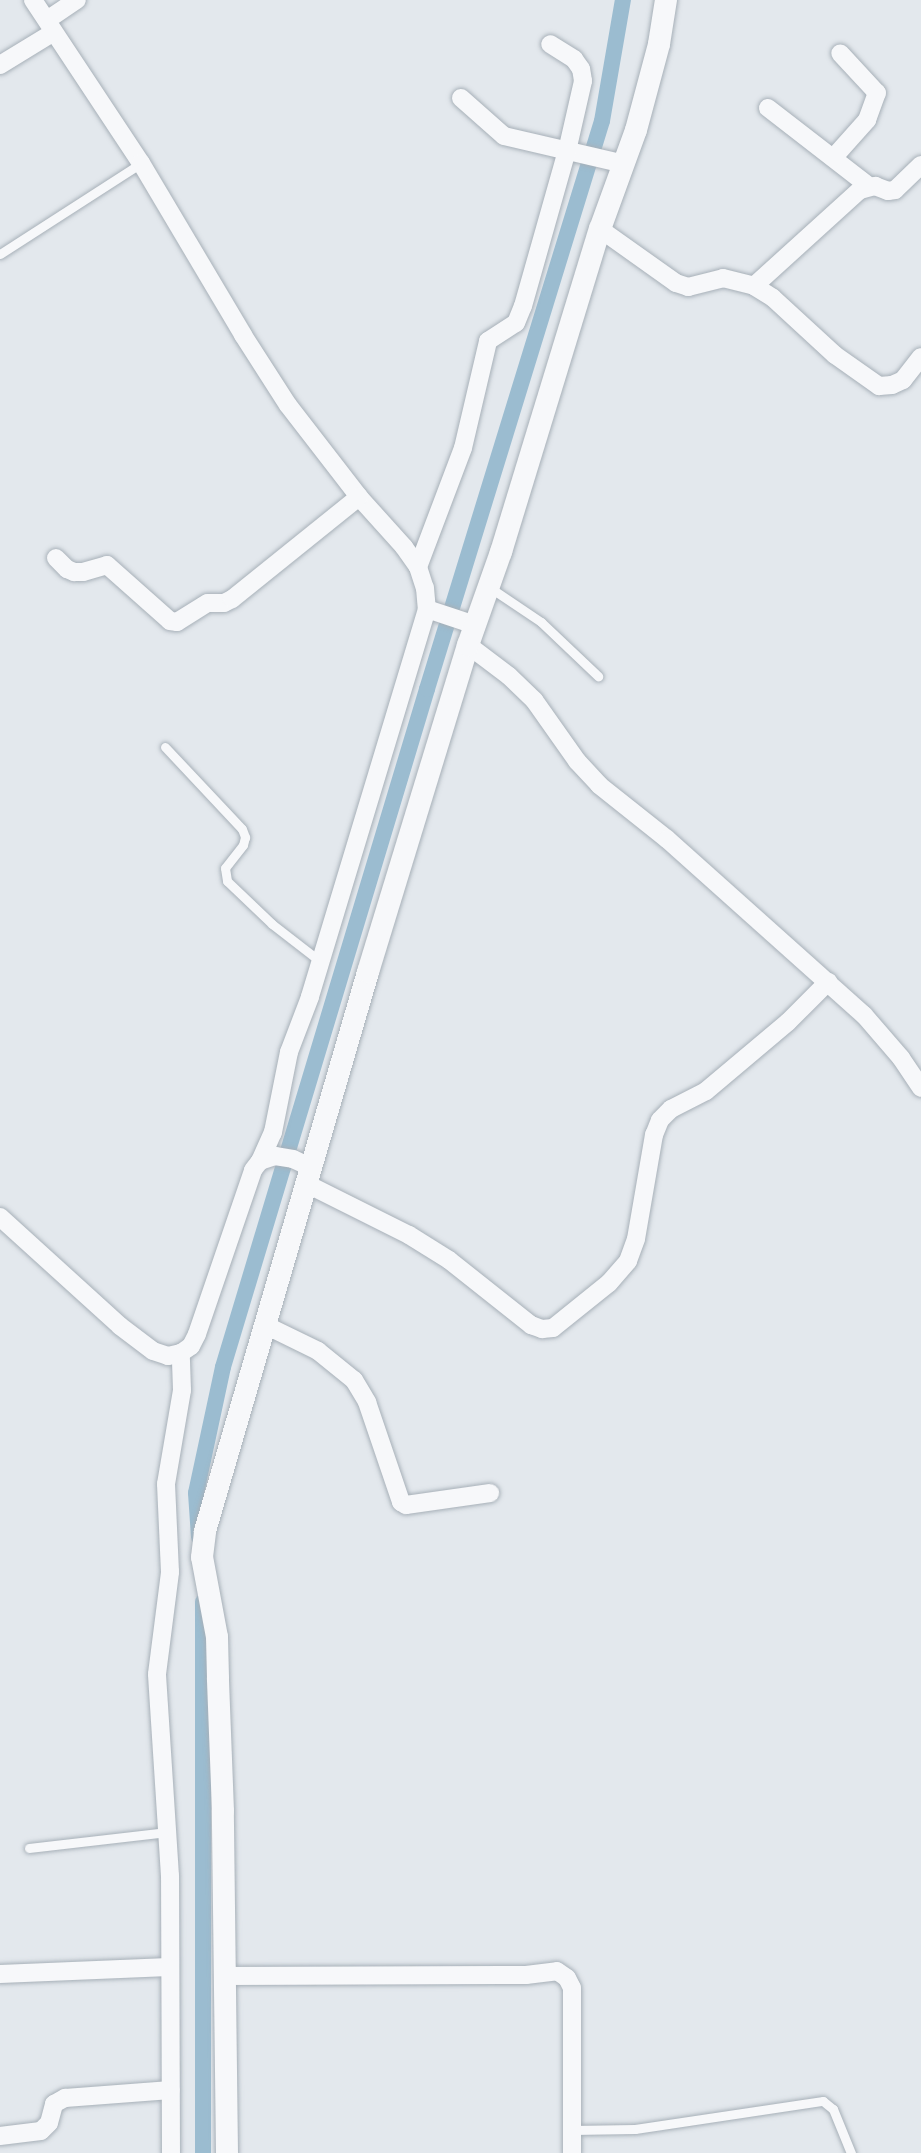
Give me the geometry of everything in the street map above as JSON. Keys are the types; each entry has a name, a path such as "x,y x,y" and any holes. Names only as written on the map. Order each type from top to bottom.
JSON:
{"street":[{"path":"0,1217 50,1264 153,1351 168,1356 181,1353 191,1346 253,1170 267,1158 289,1052 321,962 434,612 418,567 404,546 359,497 288,405 243,335 141,163 33,0"},
{"path":"0,65 51,26 77,0"},
{"path":"227,2153 223,1811 217,1637 202,1557 205,1531 265,1325 304,1171 468,630 489,587 600,229 624,164 659,44 666,0"},
{"path":"418,567 463,448 488,341 516,323 574,151 584,81 581,69 574,59 550,44"},
{"path":"834,157 867,120 877,93 840,53"},
{"path":"461,98 504,136 624,164"},
{"path":"768,108 869,186 888,191 895,190 921,165"},
{"path":"754,286 861,190 869,186"},
{"path":"600,229 676,283 688,287 723,278 754,286 773,298 835,355 879,386 892,385 903,380 921,357"},
{"path":"57,558 67,569 74,572 83,572 107,565 170,621 177,622 208,603 224,603 232,599 359,497"},
{"path":"434,612 468,630 534,700 577,761 599,785 667,839 828,982 886,1041 921,1088"},
{"path":"267,1158 304,1171 449,1260 531,1325 542,1329 553,1328 609,1283 628,1261 636,1239 654,1135 660,1120 671,1108 706,1090 788,1022 828,982"},
{"path":"265,1325 318,1351 354,1380 367,1402 401,1502 406,1505 490,1492"},
{"path":"171,2153 167,1832 158,1674 170,1572 166,1484 182,1390 181,1353"},
{"path":"0,1974 169,1967"},
{"path":"224,1976 526,1975 557,1971 567,1978 572,1988 572,2153"},
{"path":"0,2136 41,2131 49,2123 54,2104 65,2098 171,2090"}],"lane":[{"path":"0,254 141,163"},
{"path":"489,587 541,622 598,676"},
{"path":"165,747 242,830 245,837 243,845 225,868 227,881 272,924 321,962"},
{"path":"29,1848 167,1832"},
{"path":"572,2130 634,2129 823,2101 833,2109 851,2153"}],"waterway":[{"path":"199,1537 196,1493 223,1367 427,689 602,121 623,0"},
{"path":"203,1602 203,2153"}]}
